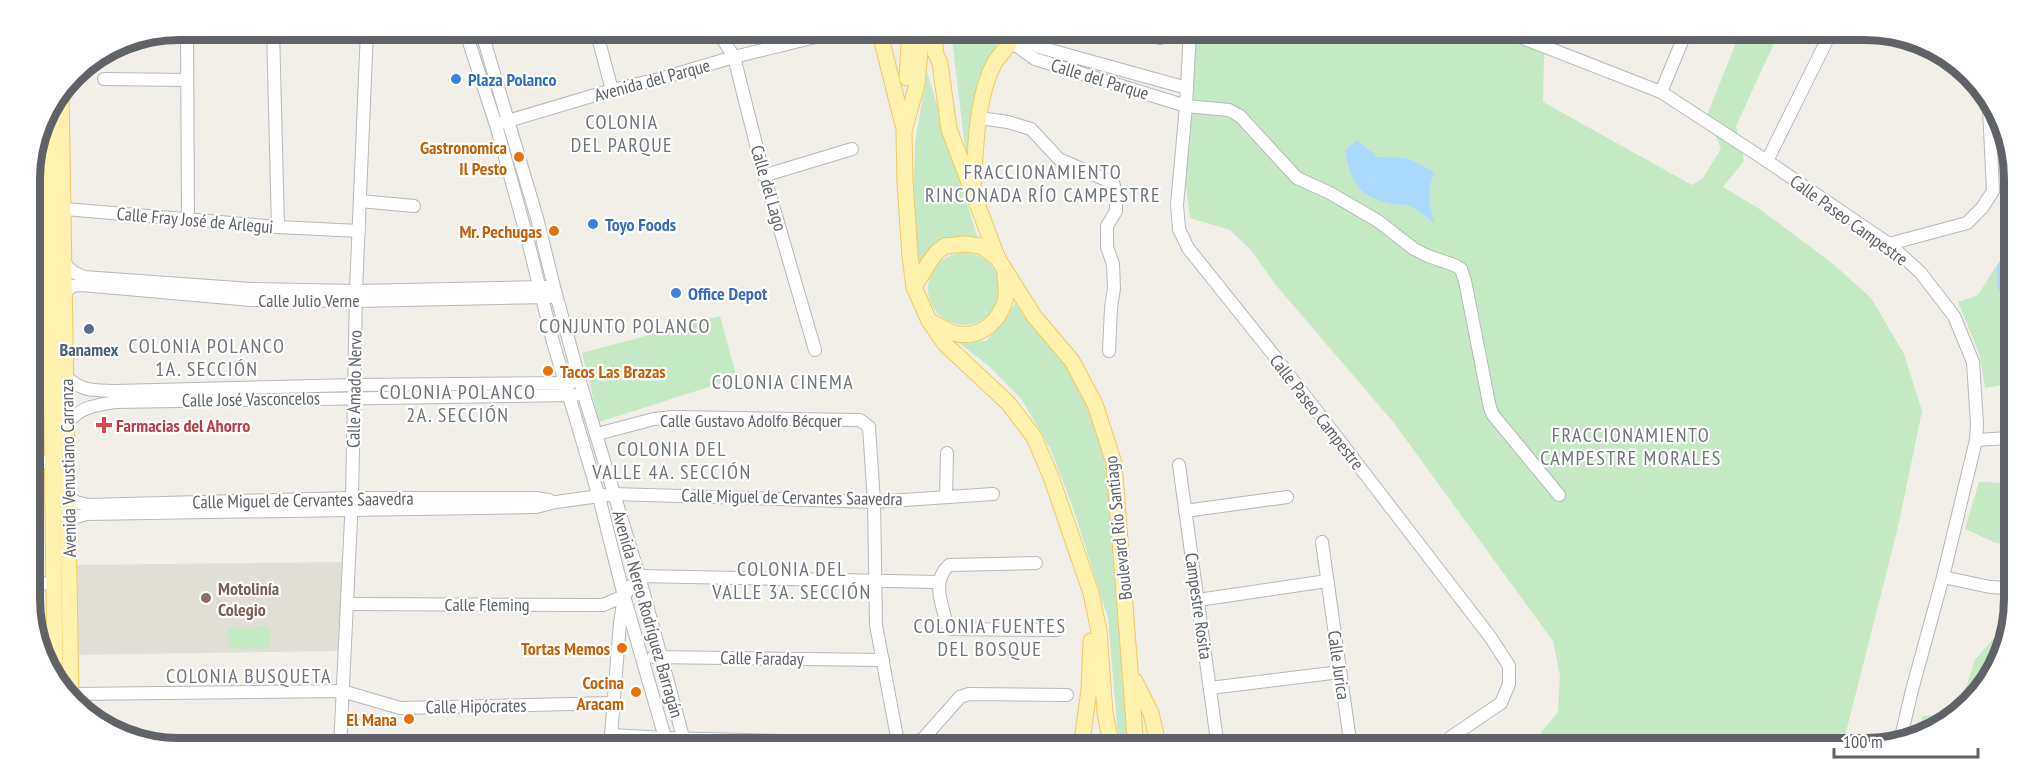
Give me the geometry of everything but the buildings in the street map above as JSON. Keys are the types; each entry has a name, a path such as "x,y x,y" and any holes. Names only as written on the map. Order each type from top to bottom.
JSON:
{"main road":[{"path":"882,41 904,131"},
{"name":"Boulevard Río Santiago","path":"909,41 907,84 909,112"},
{"name":"Boulevard Río Santiago","path":"921,41 916,84 904,131 905,182 914,287 929,321 945,344 1008,403 1034,437 1051,477 1090,593 1099,631 1105,713 1110,737"},
{"name":"Boulevard Río Santiago","path":"936,41 935,52 940,63 949,129 1001,266 1034,316 1072,362 1095,404 1114,463 1135,737"},
{"name":"Boulevard Río Santiago","path":"940,63 944,51 944,41"},
{"path":"973,192 983,100 995,63 1009,41"},
{"name":"Avenida Venustiano Carranza","path":"62,105 71,685"},
{"name":"Avenida Venustiano Carranza","path":"48,135 49,342 55,660"},
{"path":"914,287 930,261 945,246 966,244 981,246 1001,266 1006,296 996,320 985,330 974,334 956,334 929,321"},
{"path":"1082,737 1090,679 1090,593"},
{"path":"1131,673 1152,713 1157,737"},
{"name":"Boulevard Río Santiago","path":"1102,737 1105,713"}],"street":[{"name":"Calle del Parque","path":"1023,40 1039,47 1187,88"},
{"name":"Calle Paseo Campestre","path":"1189,40 1177,205 1179,229 1188,249 1283,367 1484,628 1509,666 1509,684 1501,703 1451,737"},
{"name":"Calle Paseo Campestre","path":"1528,40 1661,92 1889,244 1920,272 1954,316 1973,362 1976,440 1902,732"},
{"path":"1661,92 1683,40"},
{"path":"1767,161 1827,40"},
{"path":"187,41 188,218"},
{"path":"273,41 278,227"},
{"name":"Calle Amado Nervo","path":"340,738 352,504 356,296 367,41"},
{"name":"Avenida Nereo Rodríguez Barragán","path":"469,41 496,125 553,342 599,497 624,596 664,738"},
{"name":"Avenida Nereo Rodríguez Barragán","path":"484,41 542,236 555,292 639,576 683,738"},
{"path":"599,41 612,90"},
{"name":"Calle del Lago","path":"724,41 734,57 814,350"},
{"name":"Avenida del Parque","path":"496,125 612,90 801,41"},
{"name":"Calle del Parque","path":"1017,41 1035,59 1186,106 1229,110 1240,116 1297,178 1330,193 1378,221 1414,249 1461,269 1493,415 1559,495"},
{"path":"1115,83 1119,69"},
{"path":"104,79 187,80"},
{"path":"980,118 1008,122 1031,129 1059,159 1113,183 1116,191 1116,210 1107,226 1107,247 1113,264 1114,288 1108,351"},
{"path":"1889,244 1967,223 1982,208 1993,191 1990,120"},
{"path":"766,175 852,149"},
{"path":"360,201 414,206"},
{"name":"Calle Fray José de Arlegui","path":"41,209 359,231"},
{"path":"527,237 542,236"},
{"name":"Calle Julio Verne","path":"65,264 73,272 84,277 240,294 356,296 555,292"},
{"name":"Calle Julio Verne","path":"65,293 72,286 82,285 172,288"},
{"path":"41,342 49,342"},
{"name":"Calle José Vasconcelos","path":"66,377 76,386 91,390 181,395 567,388 583,391"},
{"name":"Calle José Vasconcelos","path":"67,423 91,405 181,395"},
{"name":"Calle Gustavo Adolfo Bécquer","path":"597,434 654,419 673,417 860,420 869,427 874,502"},
{"path":"1976,440 2004,438"},
{"path":"946,497 947,453"},
{"path":"40,462 68,462"},
{"name":"Campestre Rosita","path":"1179,465 1217,737"},
{"name":"Calle Miguel de Cervantes Saavedra","path":"52,496 68,496 76,502 88,505 260,506 464,503 536,507 614,494 874,502 993,494"},
{"path":"1185,511 1287,497"},
{"path":"874,502 876,625 897,738"},
{"name":"Calle Miguel de Cervantes Saavedra","path":"69,523 76,517 87,514 237,506"},
{"name":"Calle Jurica","path":"1322,543 1349,737"},
{"path":"1036,563 948,565 940,573 938,582 947,625 952,629 1057,630"},
{"path":"630,738 611,735 624,596 639,576 938,582"},
{"path":"1943,577 2004,588"},
{"path":"1198,600 1327,581"},
{"path":"40,584 54,583"},
{"name":"Calle Fleming","path":"347,604 603,605 624,596"},
{"name":"Calle Faraday","path":"642,659 660,656 883,660"},
{"path":"1210,688 1340,672"},
{"name":"Calle Hipócrates","path":"82,697 342,691 400,708 613,703"},
{"path":"930,738 960,697 969,694 1067,695"}],"shaded area":[{"name":"Motolinía Colegio","path":"342,562 340,651 71,655 70,565"}],"green space":[{"path":"1196,40 1510,40 1544,52 1543,102 1692,185 1703,178 1721,149 1707,115 1737,40 1775,40 1736,126 1744,161 1723,187 1758,208 1832,263 1871,298 1904,354 1922,411 1898,527 1845,737 1537,737 1558,712 1560,675 1553,641 1394,423 1275,284 1251,250 1230,230 1190,218 1185,178"},
{"path":"952,41 997,42 977,96 966,156"},
{"path":"927,72 978,239 956,238 942,241 917,267 913,206 915,143"},
{"path":"971,253 990,263 998,275 1000,289 998,303 990,315 978,323 957,325 938,315 930,303 928,282 938,263 950,255"},
{"path":"2004,256 2004,385 1985,388 1980,356 1958,302 1978,295"},
{"path":"1015,303 1074,374 1093,418 1107,464 1127,701 1126,737 1118,737 1108,618 1072,505 1050,448 1022,400 989,366 955,340 986,341 1006,319"},
{"path":"720,316 737,378 599,422 582,353"},
{"path":"1979,482 2004,483 2004,544 1996,543 1965,529"},
{"path":"269,626 269,648 229,649 228,628"},
{"path":"1993,639 1997,640 1989,660 1980,676 1963,697 1975,660"},
{"path":"1939,715 1921,725 1922,716"}],"water":[{"path":"1357,140 1377,157 1407,158 1434,172 1429,198 1435,223 1411,206 1372,198 1358,187 1353,180 1345,150"},
{"path":"2004,258 2004,297 1998,289 1997,265"}],"place":[{"name":"Plaza Polanco","path":"456,79"},
{"name":"Gastronomica Il Pesto","path":"519,157"},
{"name":"Toyo Foods","path":"593,224"},
{"name":"Mr. Pechugas","path":"554,231"},
{"name":"Office Depot","path":"676,293"},
{"name":"Banamex","path":"89,329"},
{"name":"Tacos Las Brazas","path":"548,371"},
{"name":"Farmacias del Ahorro","path":"104,425"},
{"name":"Motolinía Colegio","path":"206,598"},
{"name":"Tortas Memos","path":"622,648"},
{"name":"Cocina Aracam","path":"636,692"},
{"name":"El Mana","path":"409,719"}],"district":[{"name":"COLONIA DEL PARQUE","path":"622,134"},
{"name":"FRACCIONAMIENTO RINCONADA RÍO CAMPESTRE","path":"1043,184"},
{"name":"CONJUNTO POLANCO","path":"625,326"},
{"name":"COLONIA POLANCO 1A. SECCIÓN","path":"207,358"},
{"name":"COLONIA CINEMA","path":"783,382"},
{"name":"COLONIA POLANCO 2A. SECCIÓN","path":"458,404"},
{"name":"FRACCIONAMIENTO CAMPESTRE MORALES","path":"1631,446"},
{"name":"COLONIA DEL VALLE 4A. SECCIÓN","path":"672,460"},
{"name":"COLONIA DEL VALLE 3A. SECCIÓN","path":"792,580"},
{"name":"COLONIA FUENTES DEL BOSQUE","path":"990,638"},
{"name":"COLONIA BUSQUETA","path":"249,676"}]}
